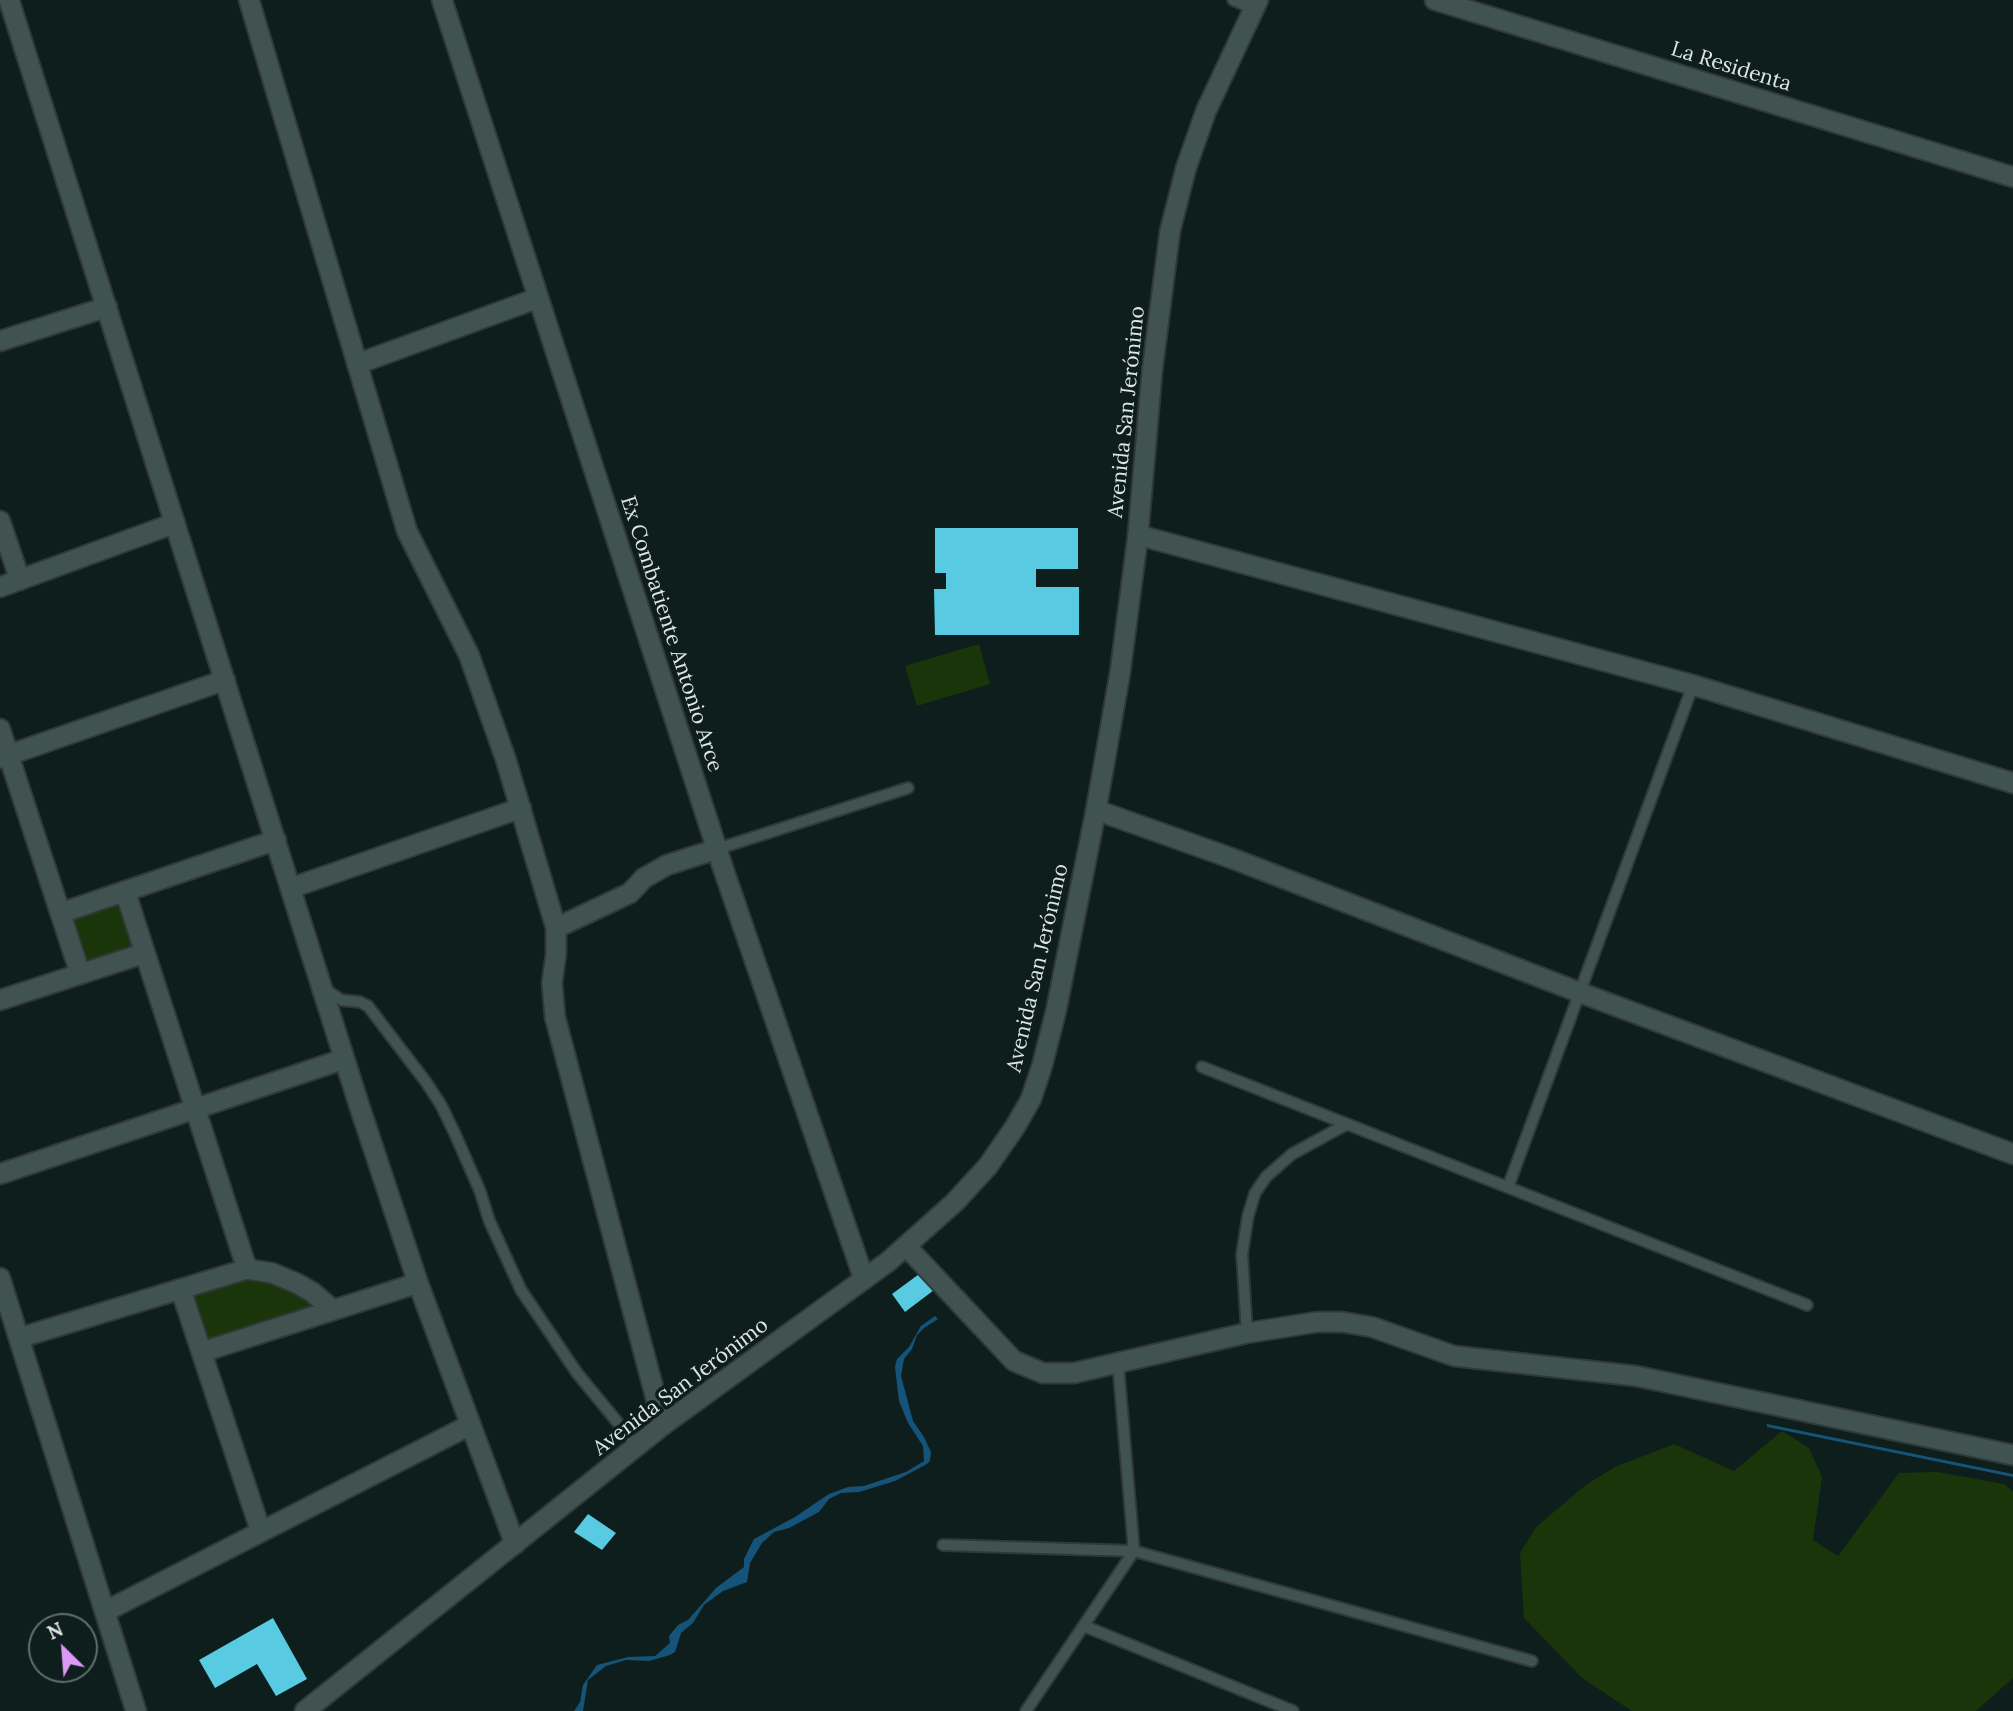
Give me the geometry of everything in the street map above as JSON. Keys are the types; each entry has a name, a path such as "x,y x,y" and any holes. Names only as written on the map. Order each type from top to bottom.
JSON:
{"street":[{"path":"9,0 344,1059 418,1283 515,1544"},
{"path":"249,0 407,531 469,655 521,808 556,928 552,983 555,1017 663,1425"},
{"name":"Ex Combatiente Antonio Arce","path":"442,0 717,849 864,1279"},
{"name":"La Residenta","path":"1435,0 2013,177"},
{"name":"Avenida San Jerónimo","path":"305,1711 663,1425 906,1246 955,1202 988,1166 1015,1127 1031,1098 1056,1012 1120,673 1138,535 1152,372 1170,231 1186,168 1206,111 1256,5"},
{"path":"357,364 538,298"},
{"path":"0,341 107,307"},
{"path":"0,522 20,580"},
{"path":"0,587 176,523"},
{"path":"1138,535 1693,685 2013,783"},
{"path":"4,757 225,680"},
{"path":"0,729 4,757 80,973"},
{"path":"291,888 521,808"},
{"path":"1096,810 1231,858 1581,993 2013,1154"},
{"path":"61,913 275,840"},
{"path":"556,928 630,893 644,878 667,865 717,849"},
{"path":"125,891 247,1269"},
{"path":"0,1000 145,953"},
{"path":"0,1174 344,1059"},
{"path":"906,1246 1014,1361 1043,1373 1074,1373 1247,1333 1317,1322 1342,1322 1372,1328 1454,1356 1636,1376 2013,1455"},
{"path":"19,1338 247,1269 272,1273 296,1283 312,1292 333,1310"},
{"path":"0,1278 136,1711"},
{"path":"202,1352 418,1283"},
{"path":"181,1290 261,1532"},
{"path":"106,1611 470,1425"}],"lane":[{"path":"1233,0 1256,5"},
{"path":"1508,1187 1693,685"},
{"path":"717,849 908,788"},
{"path":"321,984 330,994 341,1000 360,1002 368,1006 426,1082 455,1134 480,1191 489,1220 522,1290 578,1373 637,1446"},
{"path":"1202,1067 1807,1305"},
{"path":"1247,1333 1242,1254 1255,1193 1266,1177 1293,1154 1347,1124"},
{"path":"1026,1711 1134,1551 1118,1363"},
{"path":"943,1545 1134,1551 1532,1661"},
{"path":"1084,1626 1293,1711"}],"green space":[{"path":"979,644 990,684 917,706 905,666"},
{"path":"119,901 135,947 87,963 71,918"},
{"path":"249,1280 279,1285 310,1303 311,1307 208,1339 193,1297"},
{"path":"1782,1431 1809,1448 1822,1477 1813,1540 1838,1556 1899,1473 1937,1472 2004,1484 2013,1491 2013,1678 1976,1711 1632,1711 1582,1678 1524,1618 1520,1553 1536,1527 1587,1484 1615,1467 1674,1444 1734,1471"}],"water":[{"path":"935,1316 938,1319 917,1335 912,1349 904,1359 901,1376 913,1421 931,1452 930,1461 895,1481 859,1492 841,1493 829,1499 819,1512 789,1528 774,1532 762,1543 750,1563 747,1582 723,1591 704,1605 693,1623 681,1633 675,1652 649,1661 626,1660 606,1666 588,1680 583,1711 574,1711 580,1702 583,1685 597,1665 628,1657 655,1656 670,1643 669,1636 678,1625 688,1620 716,1588 744,1567 744,1559 754,1539 795,1517 829,1494 906,1472 924,1461 923,1446 908,1423 899,1401 895,1367 897,1359 909,1347 921,1326"},
{"path":"1767,1424 2013,1474 2013,1477 1767,1427"}],"building":[{"path":"935,528 1078,528 1078,569 1036,569 1036,587 1079,587 1079,635 935,635 934,589 946,589 946,573 935,573"},
{"path":"926,1269 938,1287 905,1312 892,1294"},
{"path":"588,1514 616,1533 602,1550 574,1532"},
{"path":"273,1618 307,1679 276,1696 257,1664 215,1688 199,1660"}]}
